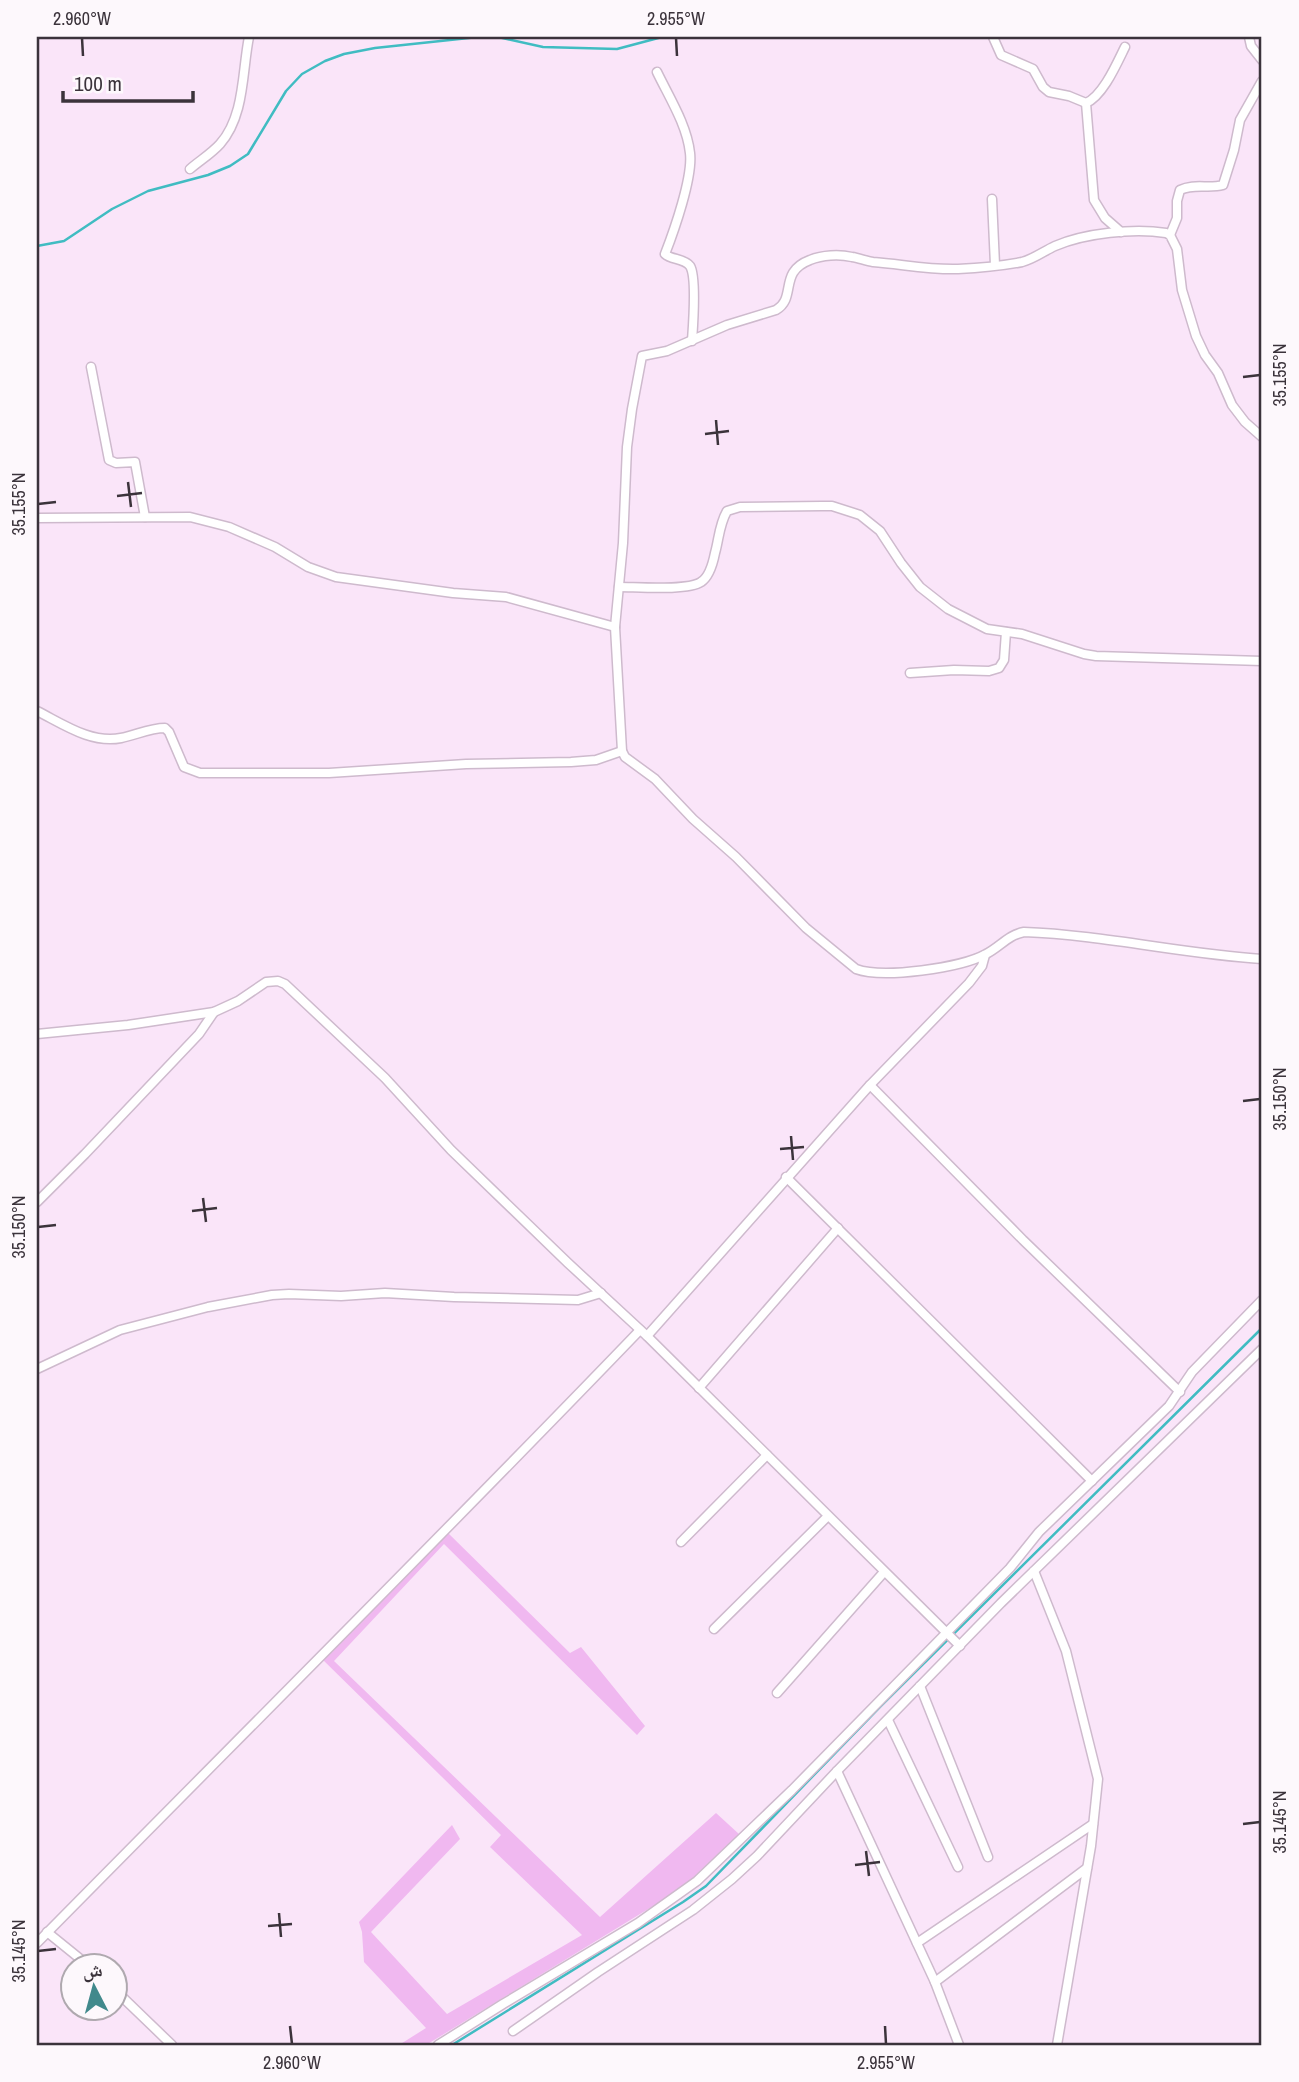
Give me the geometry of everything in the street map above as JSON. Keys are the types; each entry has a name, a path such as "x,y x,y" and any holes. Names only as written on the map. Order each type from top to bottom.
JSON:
{"street":[{"path":"190,169 219,145 230,128 237,110 249,37"},
{"path":"993,37 1001,55 1033,69 1049,92 1086,103 1094,99 1100,91 1125,47"},
{"path":"1248,37 1251,46 1262,60"},
{"path":"657,72 683,129 691,156 683,198 665,254 668,258 687,263 691,270 694,285 692,341"},
{"path":"1262,82 1240,120 1223,184 1211,188 1194,186 1180,190 1177,219 1170,235 1178,252 1182,290 1196,336 1233,405 1245,422 1262,437"},
{"path":"1086,103 1094,200 1105,218 1121,232"},
{"path":"992,199 995,265"},
{"path":"1170,235 1159,232 1121,232 1072,240 1022,262 957,269 873,262 845,256 809,260 792,273 786,300 781,307 737,321 667,351 646,354 641,358 627,447 623,543 615,627 622,751 629,761 655,779 806,928 856,970 873,973 918,972 985,955 1012,936 1024,932 1104,939 1262,960"},
{"path":"91,367 109,460 116,463 135,462 145,517"},
{"path":"619,587 680,587 702,581 712,562 727,511 775,505 832,506 860,515 872,523 920,587 948,609 987,629 1035,638 1096,656 1262,661"},
{"path":"37,518 190,517 229,527 275,547 308,567 336,577 453,593 506,597 615,627"},
{"path":"911,673 989,671 999,668 1004,660 1006,632"},
{"path":"37,711 94,738 107,740 165,728 184,767 200,773 329,773 466,764 571,762 596,760 622,751"},
{"path":"647,1336 786,1177 969,983 982,966 985,955"},
{"path":"37,1034 214,1013 238,1002 266,982 278,981 285,984 385,1078 452,1150 647,1336 958,1644"},
{"path":"37,1202 199,1034 214,1013"},
{"path":"870,1085 1023,1240 1180,1392"},
{"path":"786,1177 1092,1480"},
{"path":"699,1388 838,1228"},
{"path":"37,1369 120,1330 208,1307 272,1295 341,1296 385,1293 578,1300 601,1293"},
{"path":"438,2045 638,1923 697,1881 948,1633 1010,1569 1039,1532 1169,1406 1199,1364 1262,1300"},
{"path":"37,1943 508,1468 640,1330"},
{"path":"513,2031 716,1893 757,1856 958,1644 1262,1349"},
{"path":"681,1542 767,1455"},
{"path":"713,1629 828,1516"},
{"path":"1034,1571 1066,1651 1098,1779 1087,1868 1057,2045"},
{"path":"777,1692 884,1572"},
{"path":"920,1686 988,1857"},
{"path":"888,1720 958,1867"},
{"path":"837,1771 935,1982 959,2045"},
{"path":"917,1944 1093,1824"},
{"path":"935,1982 1087,1868"},
{"path":"47,1932 72,1952"},
{"path":"130,2004 172,2045"}],"shaded area":[{"path":"445,1530 570,1653 581,1647 645,1726 637,1735 444,1544 334,1661 600,1917 716,1813 739,1834 681,1889 426,2045 399,2045 426,2028 364,1962 359,1922 452,1825 460,1839 371,1932 447,2014 582,1935 490,1847 501,1835 321,1658"}],"waterway":[{"path":"37,246 64,241 112,209 148,191 208,175 230,166 248,154 286,91 302,74 325,61 375,48 478,37"},
{"path":"498,37 543,47 617,49 662,37"},
{"path":"452,2045 706,1886 881,1706 1262,1328"}]}
